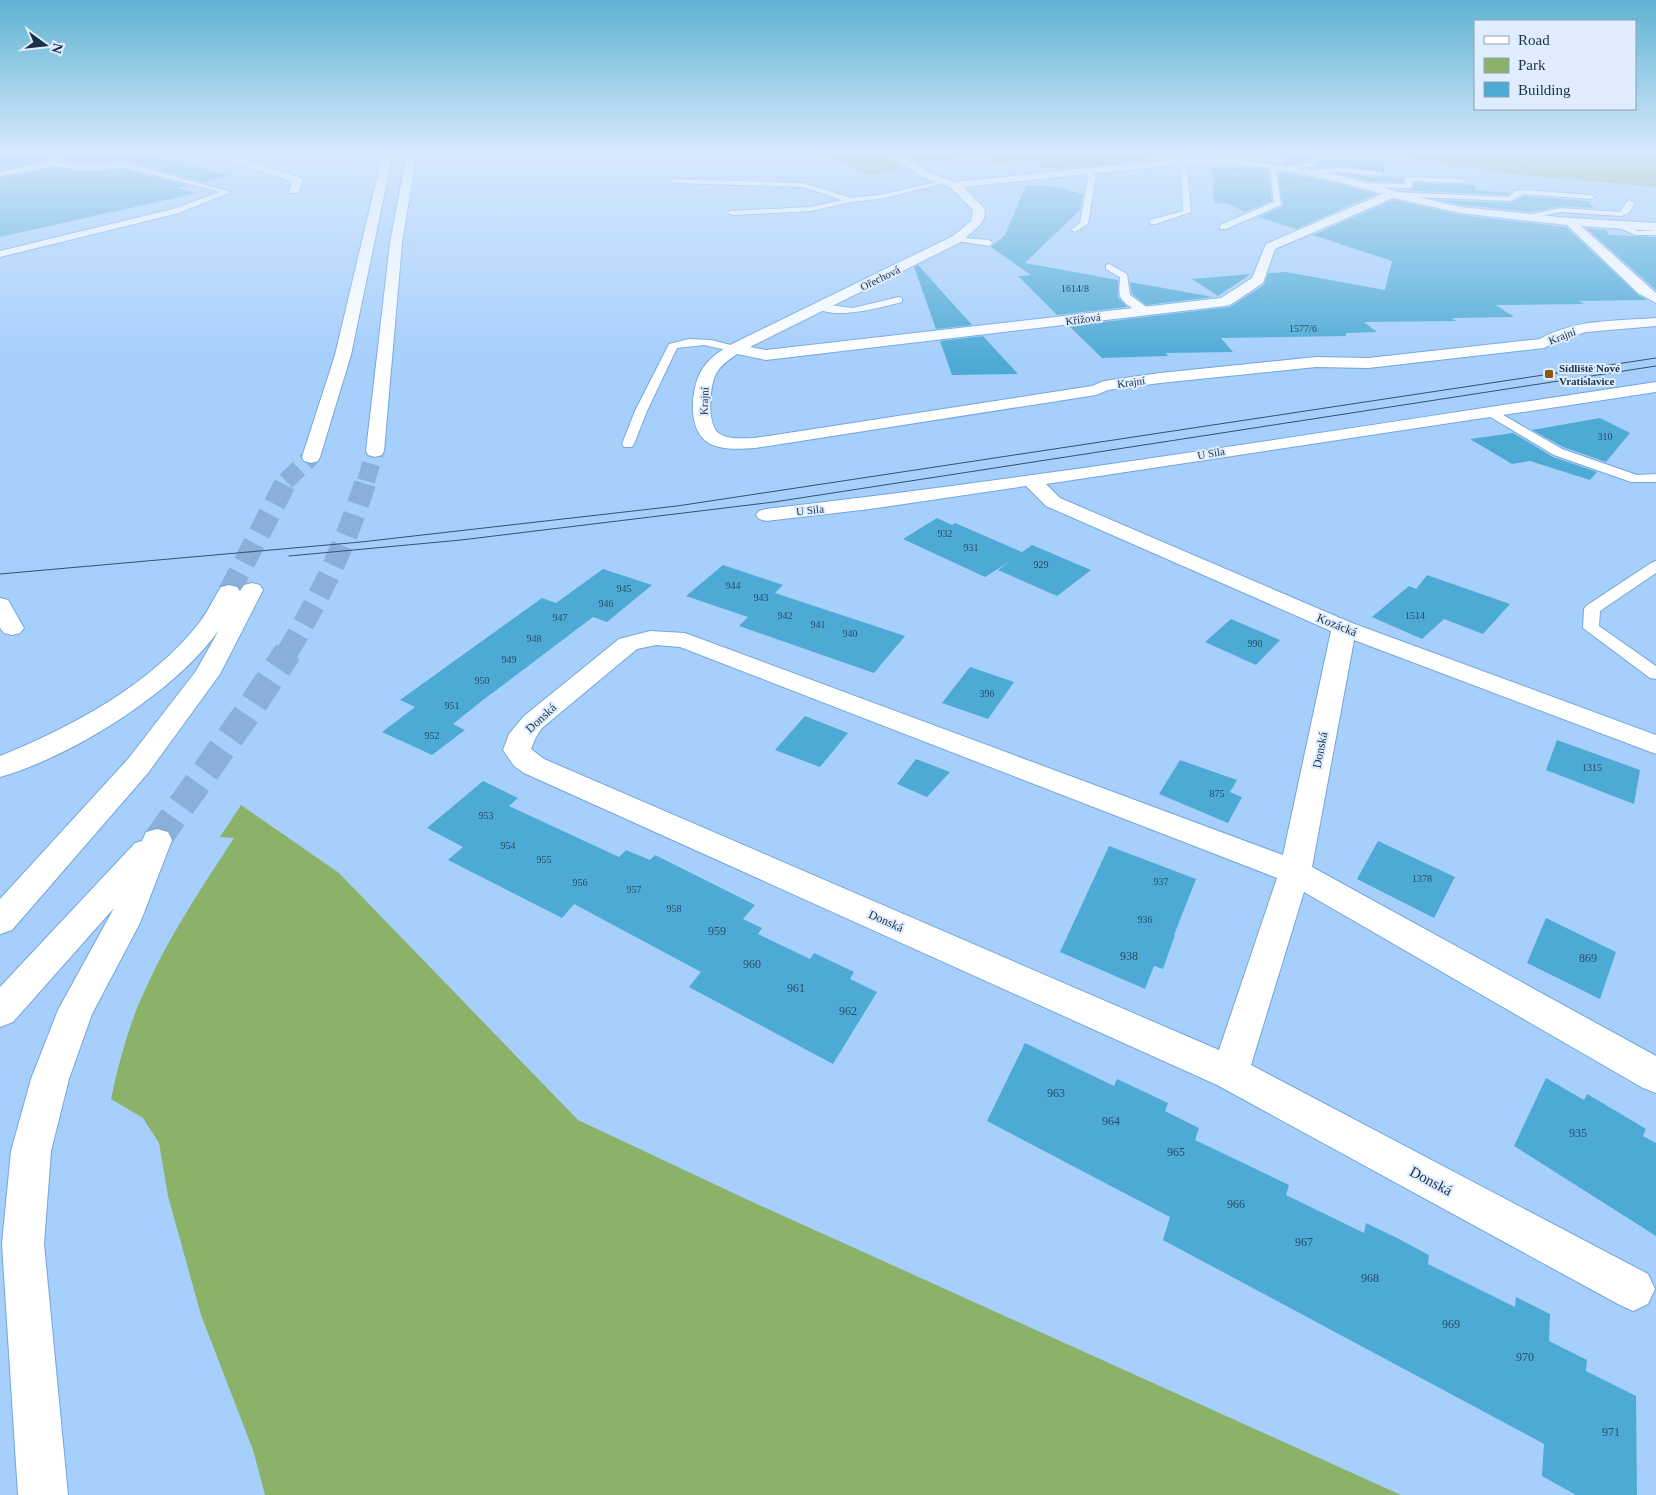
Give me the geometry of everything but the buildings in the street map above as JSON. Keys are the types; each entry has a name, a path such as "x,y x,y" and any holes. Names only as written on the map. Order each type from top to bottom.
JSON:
{"main road":[{"path":"311,457 342,355 372,222"},
{"path":"375,451 400,222"},
{"name":"Ořechová","path":"735,350 957,239 970,230 975,222"},
{"name":"Křížová","path":"735,350 766,356 1225,302 1258,280 1270,247 1328,222"},
{"path":"1570,222 1656,227"},
{"path":"1570,222 1649,290 1656,300"},
{"name":"Krajní","path":"735,350 718,360 710,370 703,386 702,417 706,432 714,438 739,444 1096,390 1104,386 1160,378 1316,362 1368,364 1544,344 1554,337 1585,328 1656,322"},
{"name":"U Sila","path":"766,515 870,503 1031,480 1656,387"},
{"name":"Kozácká","path":"1031,480 1053,502 1344,628 1656,745"},
{"path":"0,767 71,734 130,700 186,654 241,591 206,674 138,766 0,921"},
{"path":"0,604 12,628"},
{"name":"Donská","path":"1230,1073 1295,872 1344,628"},
{"name":"Donská","path":"1633,1289 1230,1073 534,766 524,759 517,750 523,734 534,722 628,644 644,638 658,636 694,644 1295,872 1656,1076"},
{"path":"0,1011 157,840 124,922 76,1010 50,1079 31,1151 22,1244 44,1495"}],"lane":[{"path":"0,254 132,222"},
{"path":"1075,230 1084,222"},
{"path":"1223,227 1235,222"},
{"path":"1617,224 1636,232 1656,233"},
{"path":"957,239 989,243"},
{"path":"1109,267 1124,276 1125,296 1132,303 1146,311"},
{"path":"821,307 853,311 899,300"},
{"path":"628,444 641,411 673,346 690,341 712,342 735,350"},
{"path":"1491,412 1558,452 1636,479 1656,478"},
{"path":"1656,566 1592,608 1591,628 1656,674"}],"green space":[{"path":"241,805 339,873 578,1120 746,1199 1401,1495 265,1495 253,1450 201,1315 168,1196 159,1143 143,1118 111,1099 125,1043 139,1003 175,931 234,838 220,837"}],"tunnel":[{"path":"366,481 375,451"},
{"path":"287,480 311,457"},
{"path":"229,592 287,480"},
{"path":"287,653 332,569 359,503 366,480"},
{"path":"157,840 288,652"}],"tram line":[{"path":"0,574 361,542 677,506 1656,358"},
{"path":"289,556 461,540 774,502 1656,366"}],"place":[{"name":"Sídliště Nové Vratislavice","path":"1549,374"}]}
